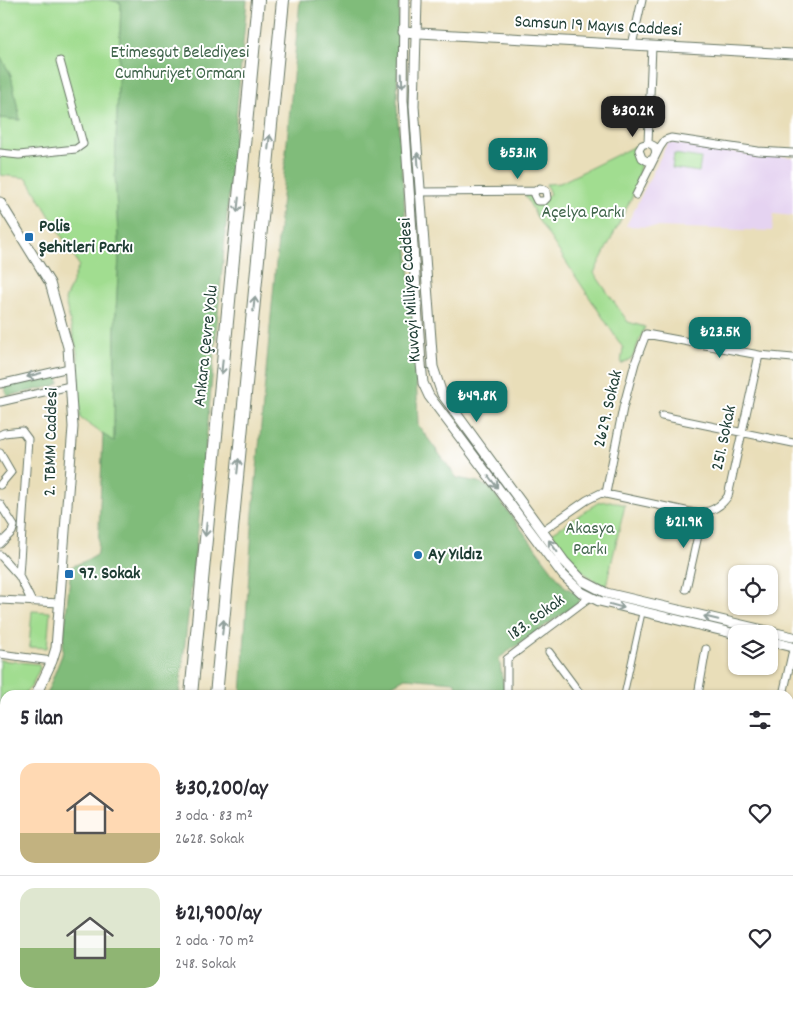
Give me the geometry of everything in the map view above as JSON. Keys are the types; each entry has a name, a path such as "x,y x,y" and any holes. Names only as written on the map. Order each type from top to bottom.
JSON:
{"highway":[{"name":"Ankara Çevre Yolu","path":"190,690 258,0"},
{"path":"217,690 283,0"}],"main road":[{"name":"Kuvayi Milliye Caddesi","path":"404,0 402,32 403,100 421,374 425,388 433,403 563,575 590,598 642,613 728,632"},
{"name":"Kuvayi Milliye Caddesi","path":"417,0 414,33 414,106 427,298 435,379 447,403 573,572 599,590 793,636"},
{"name":"Samsun 19 Mayıs Caddesi","path":"402,32 793,54"},
{"name":"2. TBMM Caddesi","path":"0,202 50,283 66,335 69,368 72,427 56,648 38,690"},
{"path":"476,460 485,454"},
{"path":"778,645 792,650 793,636"}],"street":[{"path":"632,45 642,0"},
{"path":"648,143 652,46"},
{"path":"0,153 19,155 76,149 83,144 60,61"},
{"path":"636,195 665,140 672,138 758,151 793,153"},
{"path":"648,143 640,148 640,156 647,161 655,157"},
{"path":"648,143 656,149 655,157"},
{"path":"420,192 535,191"},
{"name":"2629. Sokak","path":"606,493 622,408 634,363 646,334 759,355"},
{"path":"759,355 793,358"},
{"name":"251. Sokak","path":"703,513 716,508 728,496 759,355"},
{"path":"0,384 69,368"},
{"path":"0,402 70,386"},
{"path":"662,416 793,443"},
{"path":"0,436 4,433 22,431 28,439 19,576"},
{"path":"0,453 11,472 0,485"},
{"path":"542,531 587,500 596,495 606,493 684,512 703,513 686,589"},
{"path":"0,504 14,526 12,532 0,544"},
{"path":"0,555 19,576 32,602"},
{"name":"183. Sokak","path":"507,690 507,659 590,598"},
{"path":"0,600 60,603"},
{"path":"625,690 642,613"},
{"path":"699,690 706,649"},
{"path":"784,690 792,650"},
{"path":"549,652 577,690"},
{"path":"0,654 52,660"}],"shaded area":[{"path":"668,142 754,155 793,157 793,216 774,214 772,231 626,226"}],"green space":[{"path":"0,0 110,0 121,2 115,172 119,257 115,330 114,442 80,418 78,356 65,300 79,265 27,178 0,175 0,118 20,120 11,75 0,56"},
{"name":"Etimesgut Belediyesi Cumhuriyet Ormanı","path":"110,0 247,0 198,528 180,690 48,690 62,655 71,567 94,557 98,552 103,434 114,442 115,330 119,256 115,172 121,3"},
{"path":"300,0 399,0 397,108 415,342 418,425 457,478 478,482 491,489 564,586 580,596 579,602 499,658 504,690 459,690 454,682 405,678 383,690 241,690 253,513"},
{"path":"0,56 11,75 20,120 0,118"},
{"name":"Açelya Parkı","path":"638,146 641,161 635,191 594,273 628,322 645,327 632,358 621,364 623,348 539,221 525,195 528,195 536,203 550,194 546,184 560,183"},
{"path":"674,154 701,158 699,172 672,168"},
{"path":"58,372 59,383 54,386 7,396 4,386"},
{"name":"Akasya Parkı","path":"610,501 625,505 606,586 597,582 582,570 552,533 599,502"},
{"path":"32,611 50,612 47,648 29,647"},
{"path":"0,660 38,664 40,668 28,690 0,690"}],"place":[{"name":"Polis Şehitleri Parkı","path":"29,237"},
{"name":"Ay Yıldız","path":"418,555"},
{"name":"97. Sokak","path":"69,574"}]}
